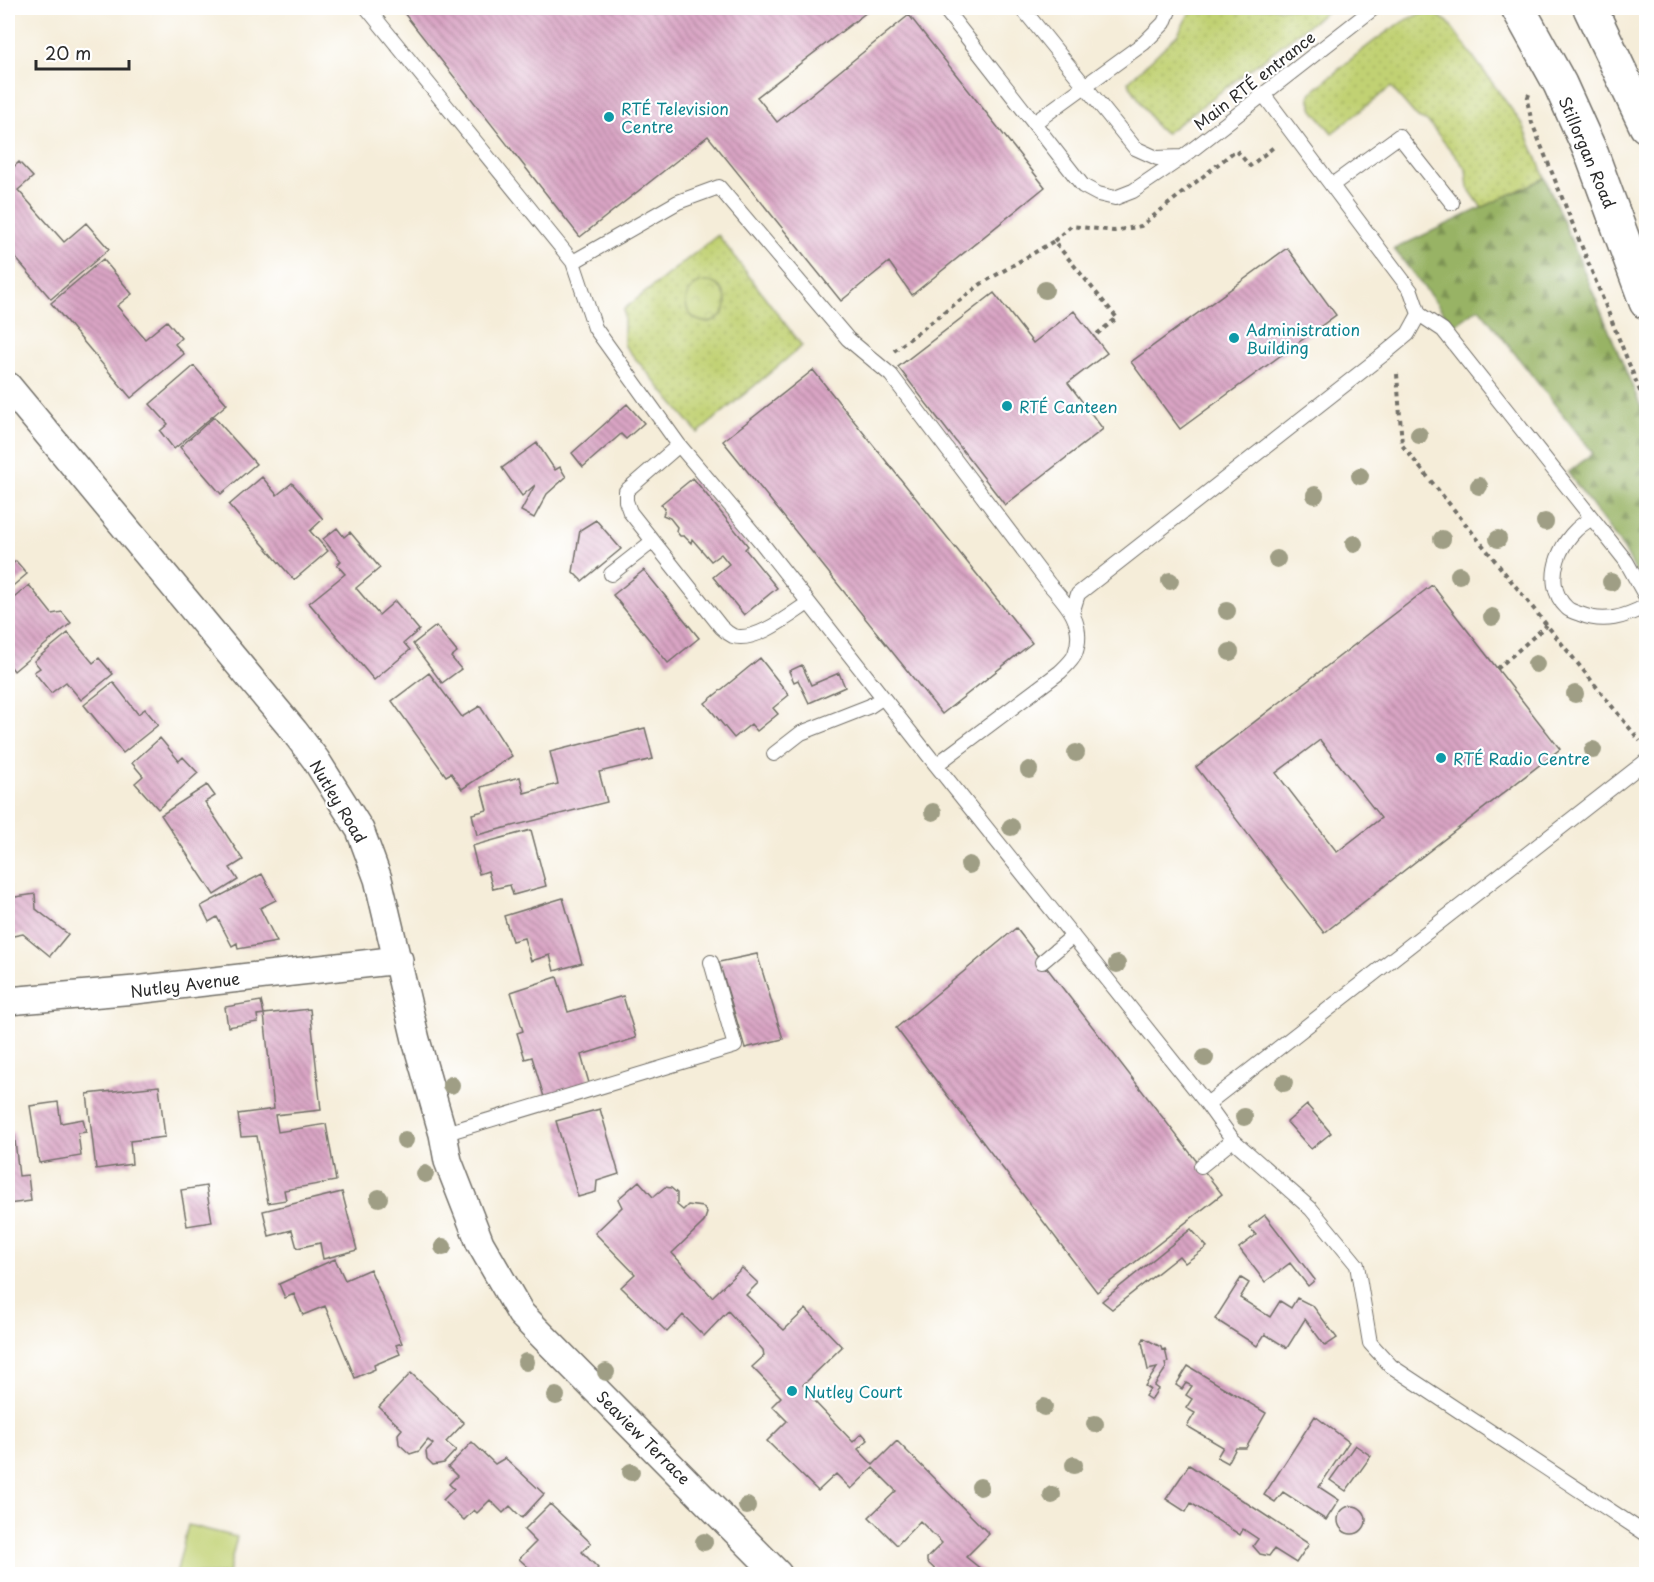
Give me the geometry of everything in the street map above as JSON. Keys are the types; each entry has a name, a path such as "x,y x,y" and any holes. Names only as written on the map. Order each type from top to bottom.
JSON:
{"main road":[{"name":"Stillorgan Road","path":"1518,8 1543,52 1592,154 1647,302"},
{"path":"1590,8 1647,126"}],"street":[{"name":"Nutley Road","path":"8,386 316,760 360,830 378,879 399,960 416,1040 443,1134 448,1161 480,1243 512,1298"},
{"name":"Nutley Avenue","path":"8,1000 135,990 399,960"},
{"name":"Seaview Terrace","path":"512,1298 521,1314 778,1575"}],"lane":[{"path":"367,8 573,262 595,328 679,445 761,542 1233,1140 1311,1209 1357,1265 1370,1343 1391,1366 1647,1533"},
{"path":"944,8 1034,123 1144,43 1164,23 1170,8"},
{"path":"1022,8 1084,88 1135,148 1144,155 1157,159 1183,157"},
{"name":"Main RTÉ entrance","path":"1034,123 1083,186 1098,194 1115,198 1133,191 1183,157 1374,8"},
{"path":"1263,94 1411,291 1419,314 1443,330 1626,561 1647,597"},
{"path":"1332,185 1399,136 1452,203"},
{"path":"573,262 678,202 718,187 848,339 877,366 891,375 1049,584 1073,610"},
{"path":"936,765 1060,672 1075,655 1077,631 1073,610 1078,594 1384,354 1408,334 1419,314"},
{"path":"679,445 626,491 626,501 630,512 720,627 732,636 746,636 769,629 808,603"},
{"path":"1592,519 1580,524 1563,546 1554,573 1559,595 1568,609 1594,620 1625,616 1647,606"},
{"path":"611,574 653,542"},
{"path":"774,754 801,733 870,706 882,698"},
{"path":"1206,1104 1647,762"},
{"path":"1042,962 1072,936"},
{"path":"443,1134 735,1046 711,962"},
{"path":"1201,1166 1233,1140"}],"path":[{"path":"1543,52 1527,100 1532,123 1647,406"},
{"path":"877,366 981,284 1054,241 1071,226 1114,231 1141,226 1236,150 1250,166 1292,132"},
{"path":"1054,241 1117,318 1094,337"},
{"path":"1384,354 1396,370 1402,445 1647,749"},
{"path":"1497,669 1547,625"}],"green space":[{"path":"1192,8 1331,8 1166,133 1157,128 1128,82 1178,34"},
{"path":"1434,13 1448,22 1523,125 1545,178 1482,208 1468,188 1466,169 1428,122 1418,118 1391,87 1332,133 1313,110 1309,97 1313,91 1383,35 1412,17"},
{"path":"1545,178 1646,419 1646,575 1635,571 1624,549 1568,473 1593,453 1479,308 1454,326 1394,249"},
{"path":"718,235 802,346 698,433 624,345 624,309"},
{"path":"706,282 720,288 726,302 720,316 706,322 692,316 686,302 692,288"},
{"path":"188,1525 237,1537 228,1574 176,1574"}],"building":[{"path":"400,8 872,8 757,97 777,122 909,15 1045,187 912,295 889,262 841,301 708,136 580,237"},
{"path":"19,162 33,177 18,190 64,242 86,223 109,249 51,299 8,249 8,172"},
{"name":"Administration Building","path":"1287,248 1336,315 1180,429 1131,362"},
{"path":"103,259 132,294 117,306 145,339 167,321 181,338 175,344 184,354 131,398 51,303"},
{"name":"RTÉ Canteen","path":"994,293 1033,343 1074,311 1107,353 1068,383 1103,429 1005,505 898,367"},
{"path":"194,366 227,404 174,449 160,431 168,424 150,404"},
{"path":"813,370 1032,643 942,714 723,441"},
{"path":"627,404 644,423 626,439 621,434 583,467 572,453"},
{"path":"214,417 256,464 221,494 180,447"},
{"path":"537,443 555,470 560,467 566,477 547,494 534,518 521,511 535,485 522,496 502,468"},
{"path":"262,477 277,495 292,483 323,519 310,531 328,551 294,580 229,505"},
{"path":"693,478 748,546 745,549 777,588 744,615 713,577 729,564 721,554 711,561 692,539 691,543 684,536 680,536 670,518 663,515 665,509 661,504"},
{"path":"596,520 621,549 582,581 573,572 580,530"},
{"path":"337,528 344,537 350,532 380,568 356,588 379,615 395,601 419,630 404,643 410,650 374,680 309,603 345,574 337,565 341,561 323,539"},
{"path":"8,561 11,565 16,561 27,574 8,590"},
{"path":"644,570 699,638 668,663 613,595"},
{"path":"29,585 52,614 62,612 71,623 14,671 8,663 8,603"},
{"name":"RTÉ Radio Centre","path":"1432,585 1560,749 1324,933 1196,767","holes":["1320,740 1381,818 1337,852 1276,773"]},
{"path":"436,626 457,652 451,657 461,669 442,683 413,644"},
{"path":"68,633 93,663 99,658 113,674 81,700 66,682 51,693 34,672 40,668 34,661"},
{"path":"760,658 789,695 773,708 778,714 757,731 751,724 734,738 705,703"},
{"path":"802,665 811,685 839,673 845,687 809,703 798,680 794,682 789,671"},
{"path":"429,673 462,717 480,706 512,756 462,789 451,773 446,776 392,701"},
{"path":"113,682 138,714 145,709 158,725 123,753 84,705"},
{"path":"645,728 653,759 599,772 607,802 477,835 472,814 487,810 481,787 520,777 524,793 558,784 550,752"},
{"path":"160,738 179,761 183,757 198,773 158,809 135,783 143,776 132,763"},
{"path":"207,785 215,796 205,802 243,860 230,868 238,880 214,895 161,815"},
{"path":"531,830 546,886 513,895 510,885 493,889 488,871 479,874 472,846"},
{"path":"262,874 276,900 260,908 277,942 238,949 237,943 232,946 217,917 209,922 201,906"},
{"path":"35,894 36,909 68,934 50,956 23,934 8,937 9,898"},
{"path":"563,898 582,963 554,971 550,955 531,961 524,938 512,941 504,916"},
{"path":"1016,928 1222,1194 1097,1292 896,1028"},
{"path":"757,954 783,1039 745,1048 719,962"},
{"path":"557,977 568,1012 623,996 636,1038 581,1055 589,1083 544,1097 532,1057 525,1059 517,1033 523,1031 511,992"},
{"path":"261,1001 264,1014 257,1015 258,1022 228,1027 225,1007"},
{"path":"310,1009 321,1110 275,1115 278,1132 326,1124 336,1181 284,1190 286,1200 268,1203 257,1136 241,1137 238,1114 274,1109 264,1014"},
{"path":"159,1086 165,1137 130,1141 132,1164 96,1169 87,1094"},
{"path":"58,1102 61,1123 83,1119 86,1132 78,1133 81,1156 39,1163 30,1106"},
{"path":"1307,1105 1331,1133 1311,1149 1287,1122"},
{"path":"600,1109 619,1174 597,1181 596,1192 578,1197 556,1121"},
{"path":"8,1132 14,1132 19,1176 28,1175 31,1201 8,1204"},
{"path":"639,1181 653,1197 665,1187 671,1188 677,1193 677,1205 683,1210 688,1205 703,1207 707,1213 704,1222 672,1253 712,1297 742,1268 758,1283 746,1295 784,1330 806,1309 842,1347 803,1385 816,1397 813,1400 853,1442 862,1433 868,1440 858,1449 873,1465 897,1441 989,1534 966,1557 987,1574 940,1574 927,1562 927,1558 942,1543 920,1521 897,1545 869,1517 896,1491 873,1468 851,1489 836,1474 818,1491 767,1441 787,1421 772,1406 781,1397 752,1367 764,1356 763,1350 728,1311 704,1336 683,1315 667,1332 621,1287 635,1274 595,1233 622,1207 618,1199"},
{"path":"206,1186 212,1222 187,1226 181,1190"},
{"path":"342,1192 357,1250 323,1259 320,1243 297,1248 292,1230 269,1236 263,1211"},
{"path":"1265,1215 1315,1280 1308,1286 1290,1263 1265,1282 1239,1248 1256,1235 1249,1227"},
{"path":"1191,1229 1207,1247 1185,1263 1179,1256 1112,1309 1102,1301"},
{"path":"335,1259 345,1280 370,1269 402,1343 396,1345 400,1354 374,1365 375,1369 355,1378 325,1306 303,1315 294,1294 285,1298 279,1284"},
{"path":"1241,1278 1249,1283 1240,1298 1270,1317 1280,1301 1291,1308 1297,1298 1313,1306 1337,1338 1325,1346 1305,1319 1287,1348 1265,1334 1257,1346 1215,1319"},
{"path":"1144,1338 1161,1347 1162,1350 1165,1349 1168,1362 1165,1363 1166,1368 1154,1386 1158,1389 1151,1400 1145,1396 1150,1389 1145,1386 1157,1368 1148,1370 1142,1342"},
{"path":"1188,1366 1266,1413 1246,1448 1236,1448 1228,1463 1217,1457 1223,1447 1187,1426 1195,1413 1186,1408 1192,1399 1186,1395 1192,1386 1186,1383 1182,1389 1176,1385"},
{"path":"411,1373 464,1423 446,1442 456,1450 444,1463 433,1465 427,1459 426,1451 433,1444 428,1440 419,1451 410,1454 399,1444 398,1434 402,1429 379,1407"},
{"path":"1315,1416 1349,1442 1319,1487 1339,1500 1326,1520 1283,1492 1275,1502 1264,1495"},
{"path":"472,1442 495,1464 505,1458 544,1494 522,1518 510,1506 503,1513 490,1500 477,1513 474,1510 464,1520 443,1500 454,1489 449,1484 457,1476 448,1467"},
{"path":"1355,1445 1371,1456 1346,1491 1330,1480"},
{"path":"1189,1465 1309,1544 1296,1563 1274,1549 1269,1556 1260,1554 1253,1546 1258,1539 1243,1529 1240,1535 1191,1503 1186,1512 1166,1499"},
{"path":"550,1504 591,1543 582,1552 598,1568 592,1574 536,1574 519,1559 536,1542 524,1530"},
{"path":"1352,1506 1362,1510 1366,1520 1362,1530 1352,1534 1342,1530 1338,1520 1342,1510"}],"place":[{"name":"RTÉ Television Centre","path":"609,117"},
{"name":"Administration Building","path":"1234,338"},
{"name":"RTÉ Canteen","path":"1007,406"},
{"name":"RTÉ Radio Centre","path":"1441,758"},
{"name":"Nutley Court","path":"792,1391"}]}
